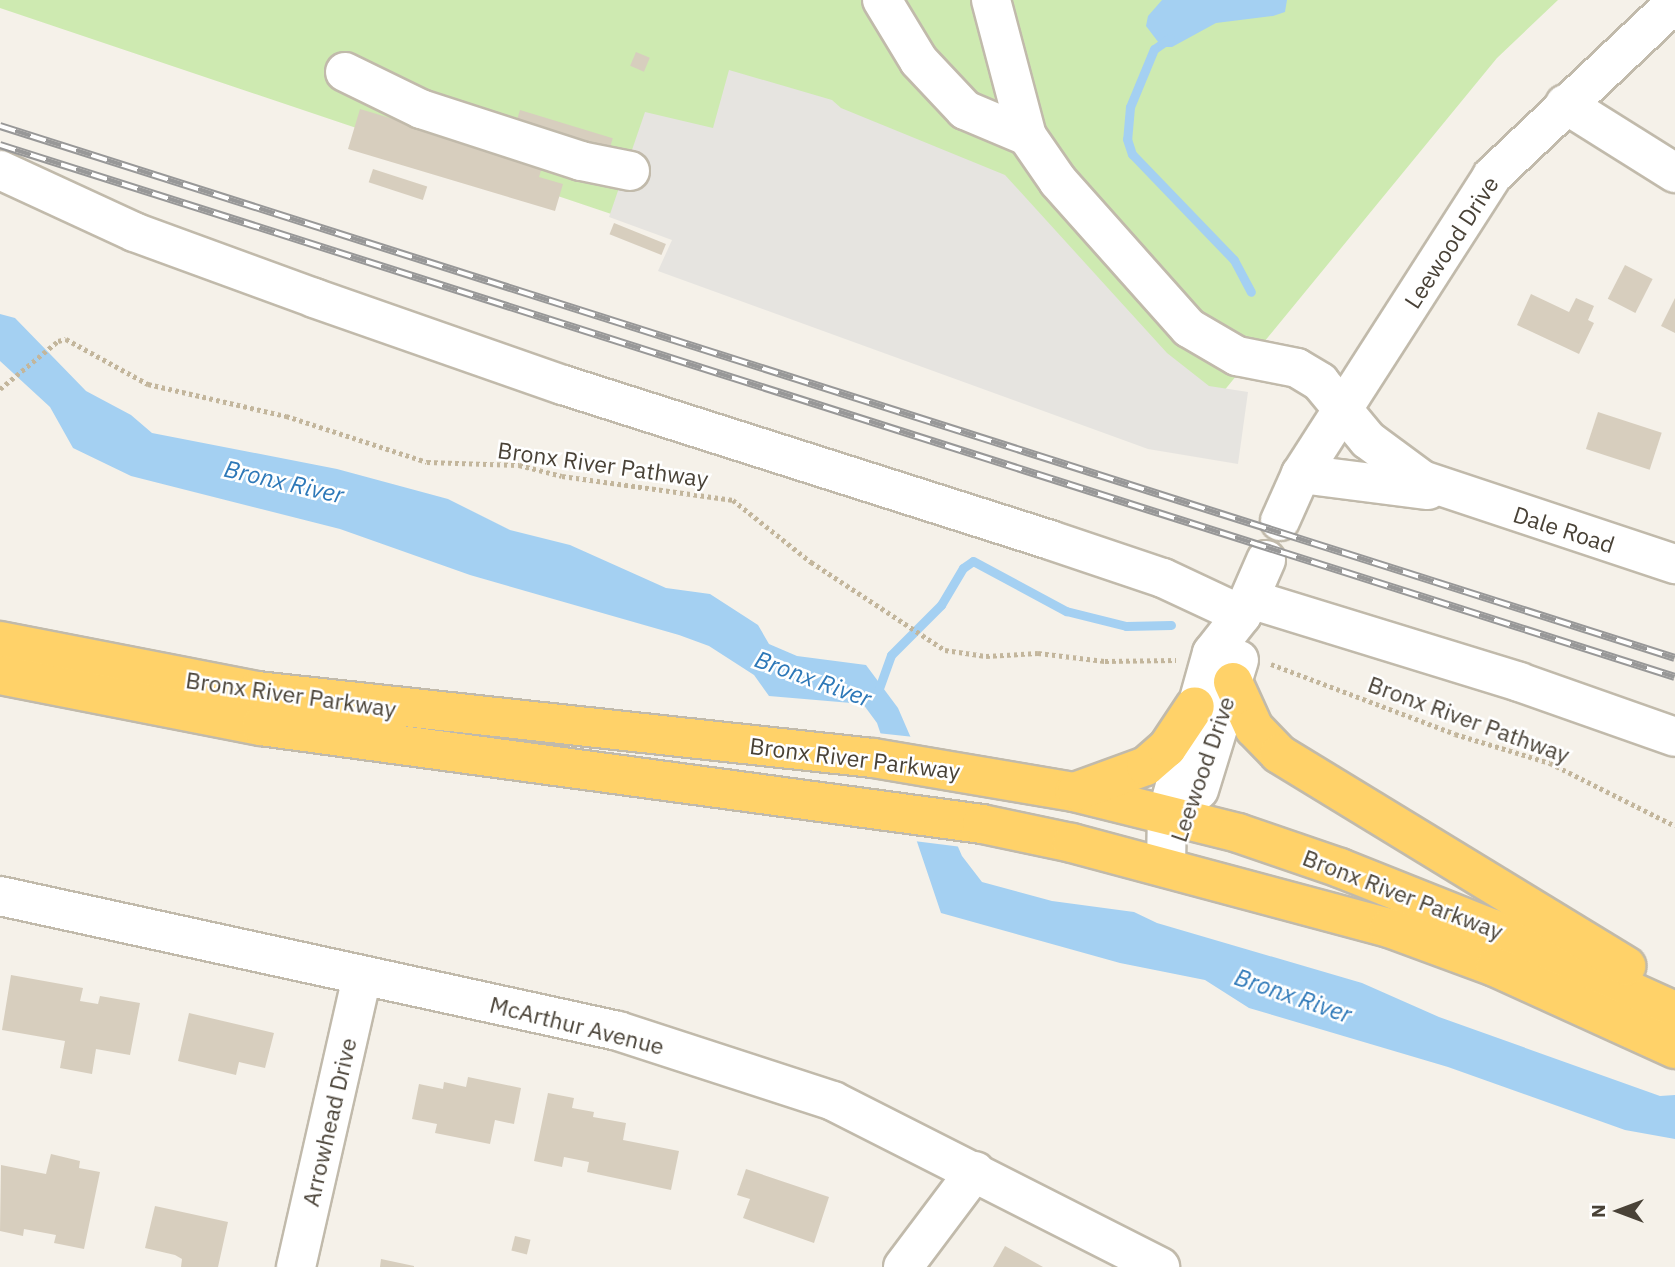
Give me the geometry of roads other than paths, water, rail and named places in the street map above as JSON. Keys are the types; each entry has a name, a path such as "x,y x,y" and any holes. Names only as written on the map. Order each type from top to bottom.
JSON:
{"highway":[{"name":"Bronx River Parkway","path":"0,641 161,674 366,706 873,758 962,770 1074,792 1178,817 1392,888 1675,1011"},
{"path":"1246,671 1254,728 1279,754 1675,998"},
{"name":"Bronx River Parkway","path":"0,675 261,726 982,824 1166,865 1342,913 1443,947 1675,1049"},
{"path":"1074,792 1146,766 1167,748 1195,706"}],"street":[{"path":"882,0 919,61 965,110 1027,136"},
{"path":"991,0 1027,136"},
{"name":"Leewood Drive","path":"1280,521 1301,474 1472,203 1492,176 1565,104 1675,3"},
{"path":"345,72 421,109 581,161 631,171"},
{"path":"1565,104 1675,173"},
{"name":"Dale Road","path":"1027,136 1058,181 1189,328 1237,356 1297,368 1320,382 1389,460 1453,494"},
{"path":"0,170 134,232 563,385 1062,544 1246,607 1519,682 1675,737"},
{"name":"Dale Road","path":"1301,474 1453,494 1675,564"},
{"name":"Leewood Drive","path":"1166,865 1178,817 1195,706 1212,653 1246,607 1266,560"},
{"name":"Leewood Drive","path":"1178,817 1246,671 1241,651 1246,607"},
{"name":"McArthur Avenue","path":"0,896 618,1031 833,1101 1160,1267"},
{"name":"Arrowhead Drive","path":"296,1267 362,977"},
{"path":"903,1267 975,1171"}],"water":[{"path":"1162,0 1287,0 1285,12 1216,23 1172,47 1162,47 1146,26 1148,16"},
{"name":"Bronx River","path":"0,314 15,318 86,391 131,415 152,433 337,469 448,499 510,530 570,545 666,588 710,594 758,625 769,644 797,656 866,665 898,708 962,856 982,882 1052,901 1134,912 1157,923 1362,983 1439,1017 1660,1096 1675,1095 1675,1139 1625,1130 1448,1067 1249,1008 1205,980 1120,963 941,913 877,723 863,704 769,696 754,675 709,646 679,635 470,575 340,529 131,476 73,448 50,407 0,361"}],"waterway":[{"path":"1170,38 1154,49 1130,107 1127,139 1132,154 1234,260 1251,292"},
{"name":"Bronx River","path":"877,694 891,655 941,605 963,568 973,561 1066,611 1126,626 1171,625"}],"railway":[{"path":"0,126 1675,658"},
{"path":"0,145 1675,677"}]}
